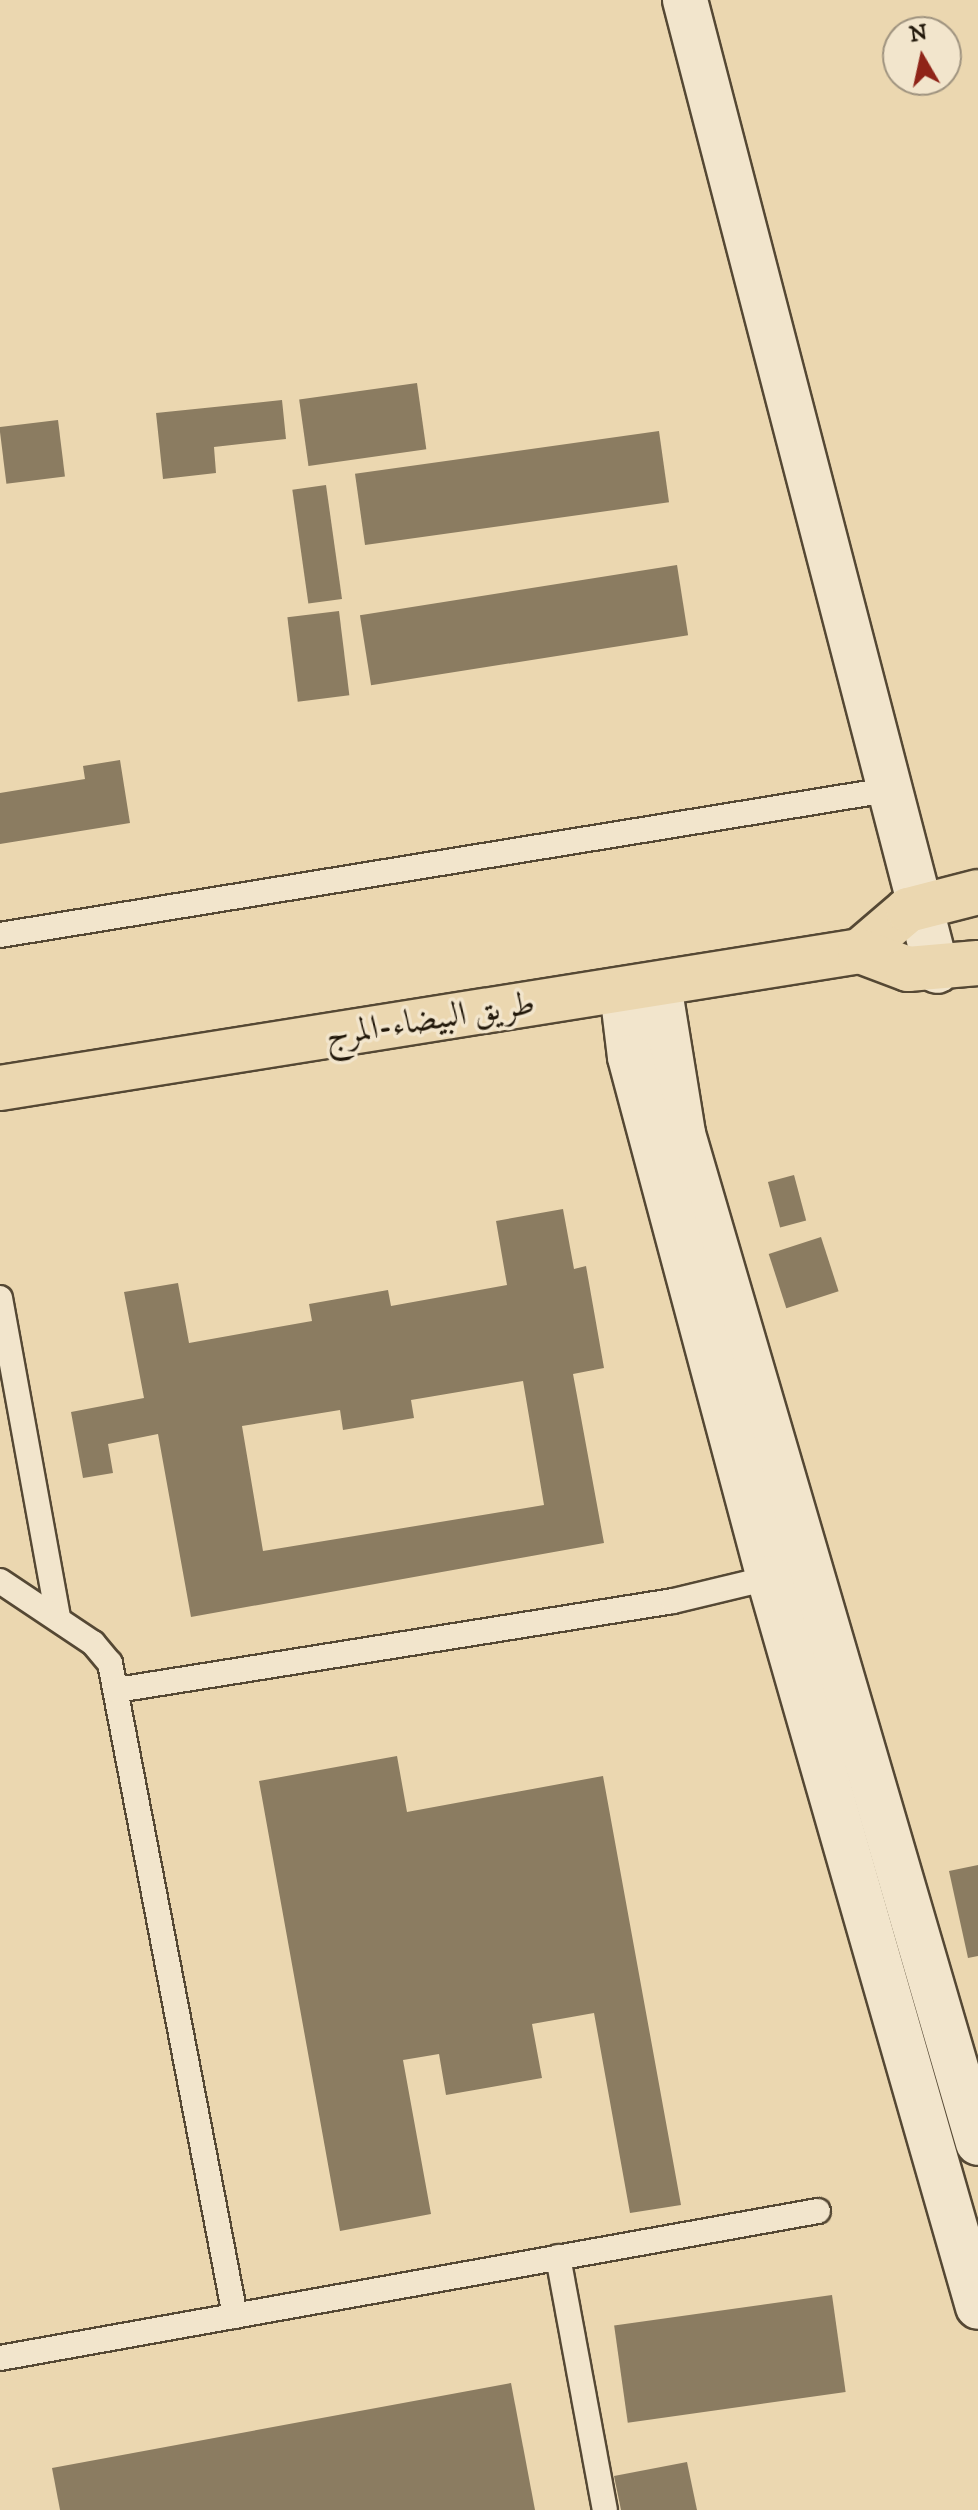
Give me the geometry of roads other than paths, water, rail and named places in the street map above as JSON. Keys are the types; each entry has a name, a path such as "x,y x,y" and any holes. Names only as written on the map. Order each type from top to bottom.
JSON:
{"highway":[{"path":"958,967 908,969 860,951 880,929 917,906 978,892"},
{"name":"طريق البيضاء-المرج","path":"0,1088 860,951"}],"street":[{"path":"685,0 917,906 958,967"},
{"path":"640,988 630,1057 769,1578 978,2307"},
{"path":"640,988 978,2143"}],"lane":[{"path":"0,935 887,790"},
{"path":"0,1298 58,1618"},
{"path":"117,1690 673,1601 769,1578"},
{"path":"0,1581 58,1618 105,1654 117,1690 235,2316"},
{"path":"0,2358 818,2211"},
{"path":"558,2257 605,2510"}]}
